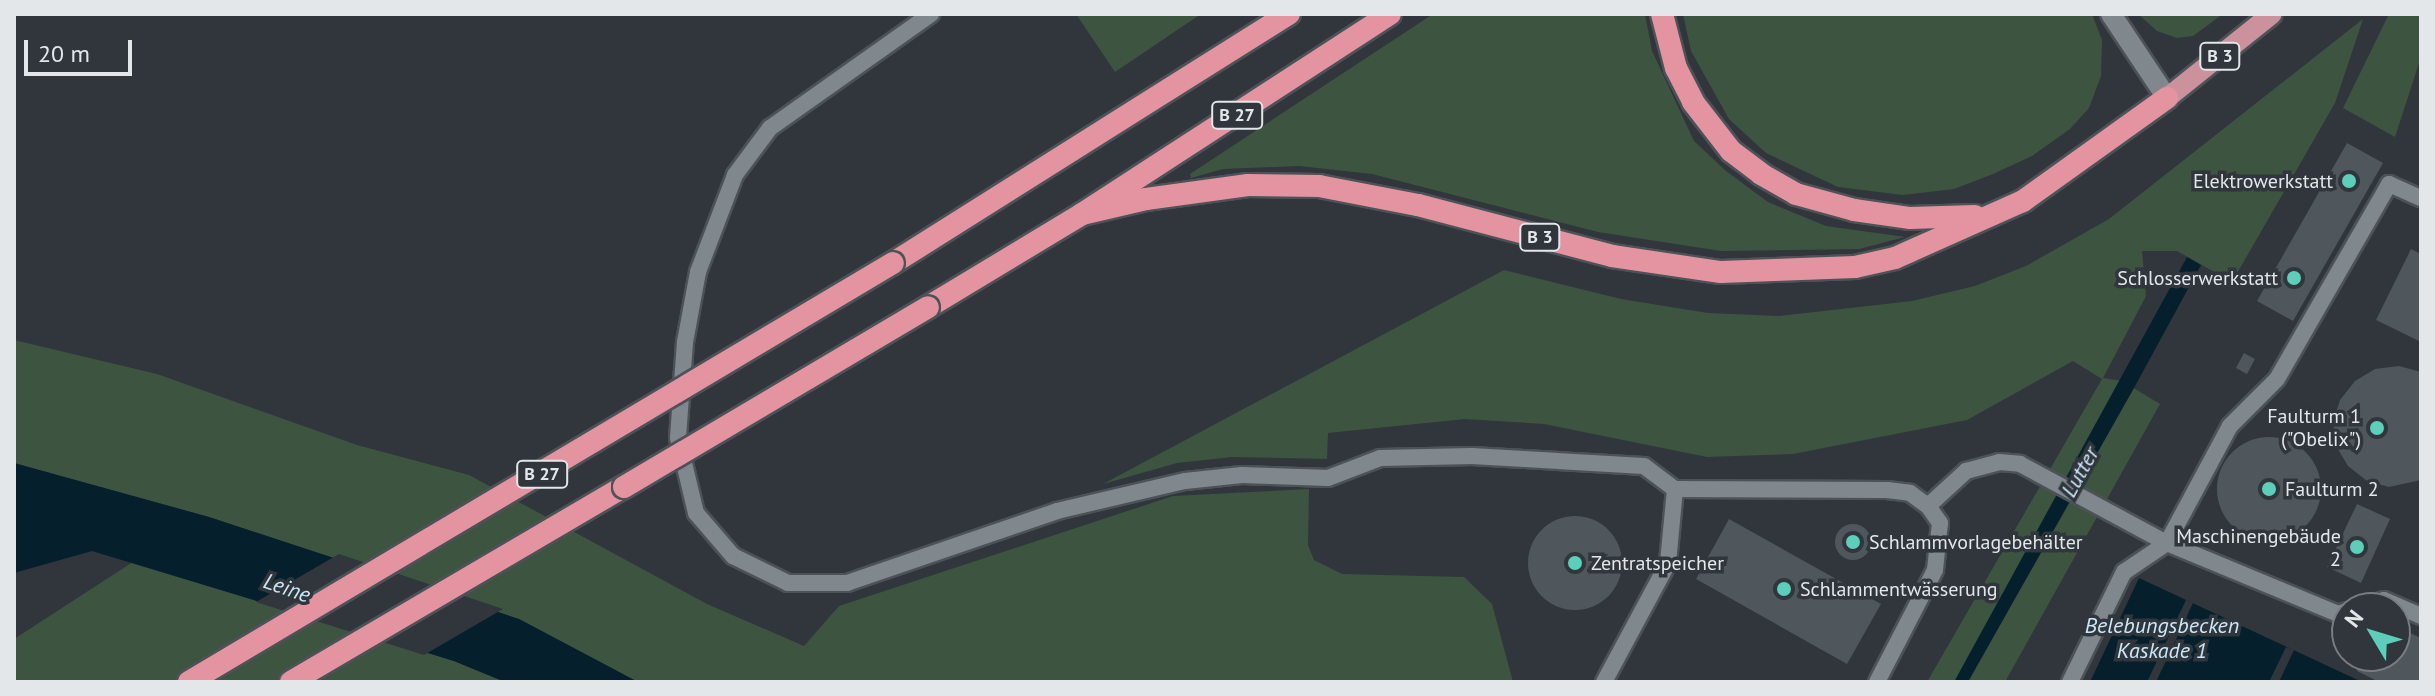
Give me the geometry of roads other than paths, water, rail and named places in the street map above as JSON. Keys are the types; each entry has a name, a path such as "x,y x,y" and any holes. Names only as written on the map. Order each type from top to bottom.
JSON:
{"highway":[{"name":"B 27","path":"189,682 893,263 1289,14"},
{"name":"B 27","path":"291,682 1082,214 1390,14"},
{"name":"B 3","path":"1662,14 1676,68 1693,102 1731,151 1779,185 1834,206 1876,214 1941,219 1992,215"},
{"name":"B 3","path":"1082,214 1146,199 1248,185 1319,186 1418,205 1612,256 1721,272 1855,267 1895,258 1992,215 2050,185 2167,98"}],"main road":[{"name":"B 3","path":"2167,98 2272,14"}],"street":[{"path":"2111,14 2167,98"}],"lane":[{"path":"931,14 770,128 735,175 698,272 685,342 678,438 696,513 733,556 788,583 847,583 1085,504 1185,481 1242,475 1328,478 1380,458 1472,456 1644,466 1675,489 1887,490 1910,493 1928,506 1940,523 1935,570 1877,682"},
{"path":"2070,682 2124,572 2167,543 2230,426 2277,379 2389,184 2421,198"},
{"path":"1928,506 1966,471 1999,462 2045,474 2167,543 2331,611"},
{"path":"1604,682 1668,563 1675,489"}],"water":[{"name":"Lutter","path":"2187,257 2201,265 2134,388 1968,682 1954,682"},
{"name":"Leine","path":"14,463 209,517 519,619 638,682 505,682 454,661 92,551 14,573"},
{"name":"Belebungsbecken Kaskade 1","path":"2139,578 2331,668 2331,672 2341,672 2362,682 2090,682"}],"place":[{"name":"Elektrowerkstatt","path":"2349,181"},
{"name":"Schlosserwerkstatt","path":"2294,278"},
{"name":"Faulturm 1 (\"Obelix\")","path":"2377,428"},
{"name":"Faulturm 2","path":"2269,489"},
{"name":"Schlammvorlagebehälter","path":"1853,542"},
{"name":"Maschinengebäude 2","path":"2357,547"},
{"name":"Zentratspeicher","path":"1575,563"},
{"name":"Schlammentwässerung","path":"1784,589"}]}
